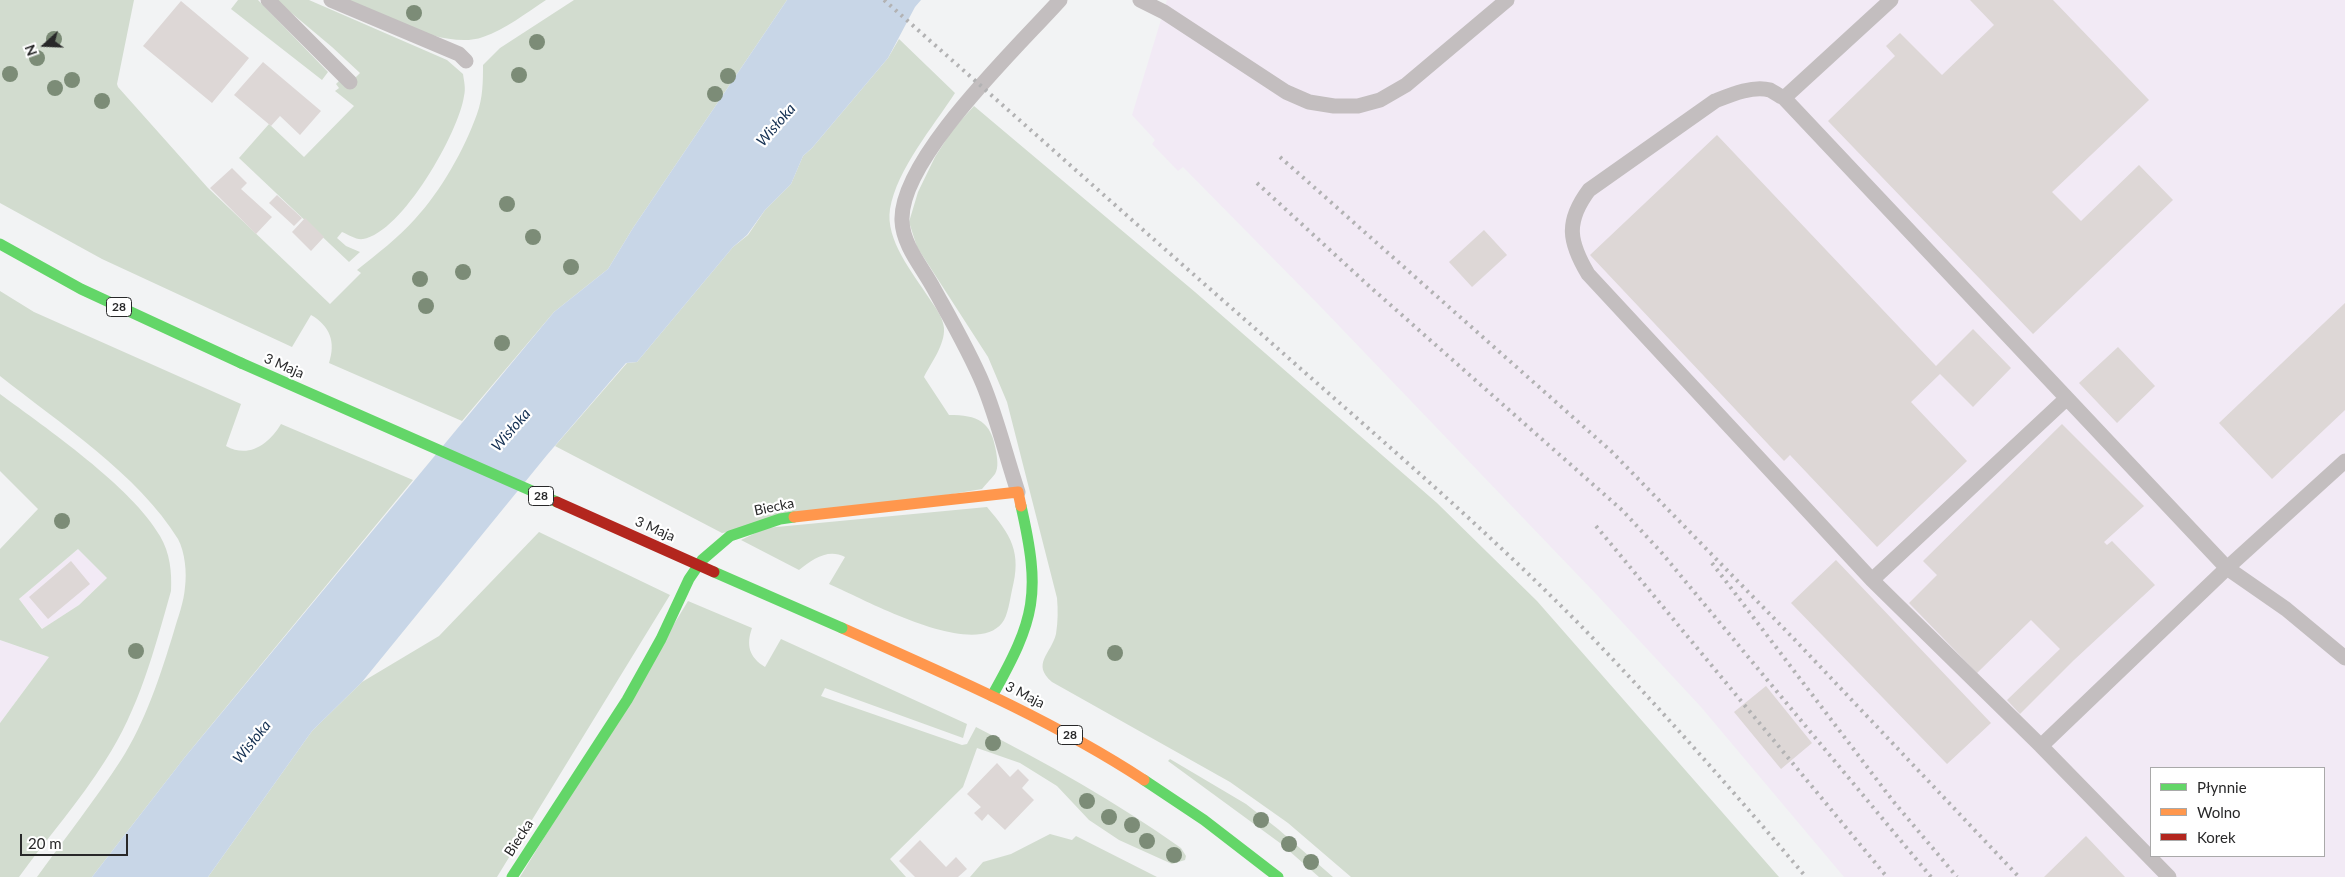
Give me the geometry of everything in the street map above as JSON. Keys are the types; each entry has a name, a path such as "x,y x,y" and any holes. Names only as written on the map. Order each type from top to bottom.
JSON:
{"main road":[{"name":"3 Maja","path":"0,244 81,289 241,363 992,696 1072,736 1152,786 1244,850 1278,877"},
{"path":"992,696 1018,647 1031,610 1033,591 1031,554 1018,492"},
{"name":"Biecka","path":"512,877 627,700 660,639 688,579 707,553 730,536 780,519 1018,492"}],"lane":[{"path":"268,0 350,82"},
{"path":"331,0 459,54 466,61"},
{"path":"1018,492 983,384 934,288 907,243 903,232 903,209 917,172 955,114 1060,0"},
{"path":"1140,0 1164,12 1286,92 1308,102 1334,106 1358,106 1380,100 1406,85 1507,0"},
{"path":"1784,98 1891,0"},
{"path":"2169,877 2041,746 1872,580 1588,274 1574,251 1572,222 1577,206 1589,190 1715,102 1736,93 1755,90 1769,90 1784,98 2227,568 2286,609 2345,658"},
{"path":"1872,580 2067,398"},
{"path":"2041,746 2227,568 2345,461"}],"shaded area":[{"path":"0,0 134,0 117,84 118,87 208,188 330,304 361,273 357,270 415,219 443,183 459,156 477,114 482,96 483,65 500,48 574,0 787,0 633,228 608,269 554,312 462,421 329,363 332,348 330,335 323,324 311,315 292,347 102,259 0,203"},
{"path":"238,0 258,0 328,72 322,80 231,9"},
{"path":"276,0 309,0 447,60 463,74 465,91 460,112 452,133 426,179 411,201 395,219 378,233 360,239 342,232 337,238 346,246 360,252 349,262 239,158 269,124 304,157 354,106 335,91 339,88 336,84 340,80 347,86 360,73"},
{"path":"344,0 546,0 500,30 483,37 468,40 450,39 413,29"},
{"path":"1167,0 2345,0 2345,877 1844,877 1701,707 1596,594 1318,304 1183,167 1178,171 1152,144 1155,140 1132,115"},
{"path":"899,39 955,93 908,164 894,194 890,209 890,221 896,244 908,267 940,316 944,328 940,347 924,377 949,415 975,418 987,426 994,441 997,457 995,474 982,489 722,533 555,446 627,363 637,362 733,247 748,235 765,210 791,184 803,156 812,148 888,58"},
{"path":"974,106 1195,292 1437,503 1537,601 1779,877 1351,877 1288,823 1230,782 1052,682 1043,670 1043,664 1056,634 1057,598 1007,402 988,357 917,247 909,222 918,192 935,157 953,129"},
{"path":"0,291 34,312 241,404 226,446 234,450 243,451 258,447 271,438 281,424 413,480 185,757 92,877 37,877 111,775 138,730 158,681 181,609 186,569 178,539 162,516 142,493 120,471 72,431 0,376"},
{"path":"0,394 87,459 130,498 147,517 160,536 170,563 171,577 171,591 144,679 117,741 95,776 19,877 0,877 0,723 49,657 0,640 0,549 38,509 0,471","holes":["78,549 107,578 79,605 42,629 19,599"]},
{"path":"987,507 1008,536 1015,554 1016,565 1006,616 1002,623 988,633 968,635 944,631 918,623 891,613 829,584 845,557 827,554 799,570 741,540 766,528"},
{"path":"539,532 670,595 497,877 208,877 312,731 362,682 439,636"},
{"path":"78,549 107,578 79,605 43,629 19,599"},
{"path":"688,601 752,628 749,640 750,650 755,659 765,667 781,639 967,724 963,738 825,688 821,696 962,745 967,744 976,727 1055,769 1132,815 1181,848 1186,856 1185,860 1172,864 1119,840 1089,820 1057,786 1020,763 977,748 963,787 890,859 906,877 520,877"},
{"path":"0,640 49,657 0,723"},
{"path":"1170,759 1246,804 1333,877 1319,877 1280,843 1168,761"},
{"path":"1050,834 1072,840 1076,836 1157,877 970,877 983,862 1011,854"}],"water":[{"name":"Wisłoka","path":"787,0 921,0 915,7 888,58 812,148 803,156 791,184 765,210 747,235 733,247 637,362 626,363 547,455 362,682 312,731 208,877 92,877 185,757 554,312 608,269 633,228"}],"building":[{"path":"1970,0 2053,0 2149,100 2052,192 2081,221 2139,165 2173,200 2033,334 1828,121 1895,56 1886,46 1900,33 1942,75 1994,25"},
{"path":"181,1 249,58 212,103 143,46"},
{"path":"263,62 321,111 300,135 280,116 271,126 234,95"},
{"path":"1717,135 1936,366 1973,329 2011,368 1973,407 1940,374 1911,402 1967,461 1877,547 1790,455 1784,461 1590,255"},
{"path":"232,168 247,183 241,189 272,217 256,234 210,188"},
{"path":"277,195 302,218 294,226 269,203"},
{"path":"305,218 324,237 311,251 292,232"},
{"path":"1484,230 1507,255 1472,287 1449,262"},
{"path":"2345,303 2345,410 2272,479 2219,423"},
{"path":"2118,347 2155,386 2117,423 2079,383"},
{"path":"2062,424 2144,506 2104,542 2107,545 2112,541 2155,585 2074,660 2020,714 2007,700 2060,649 2031,620 1977,673 1909,603 1937,575 1923,561"},
{"path":"1836,560 1991,723 1947,764 1791,603"},
{"path":"71,561 90,584 48,619 29,597"},
{"path":"1766,686 1812,743 1781,769 1734,712"},
{"path":"997,763 1010,777 1018,769 1029,780 1022,788 1034,800 1005,830 988,814 982,821 974,813 981,807 967,794"},
{"path":"2086,836 2125,877 2044,877"},
{"path":"920,840 946,867 956,857 967,869 958,877 915,877 899,861"}],"railway":[{"path":"884,0 1468,517 1546,591 1641,690 1806,877"},
{"path":"1280,157 1611,451 1795,640 2019,877"},
{"path":"1257,183 1368,285 1623,511 1661,552 1931,877"},
{"path":"1596,526 1887,877"},
{"path":"1712,563 1893,801 1957,877"}],"traffic: fast":[{"path":"0,244 81,289 241,363"},
{"path":"241,363 557,502"},
{"path":"992,696 1018,646 1026,625 1030,605 1032,584 1031,562 1021,506"},
{"path":"512,877 627,700 661,639 689,579 702,560 730,536 780,519 794,517"},
{"path":"714,572 842,628"},
{"path":"1144,780 1204,820 1278,877"}],"traffic: slow":[{"path":"794,517 1018,492 1021,506"},
{"path":"842,628 958,680 1034,717 1144,780"}],"traffic: jam":[{"path":"557,502 714,572"}]}
